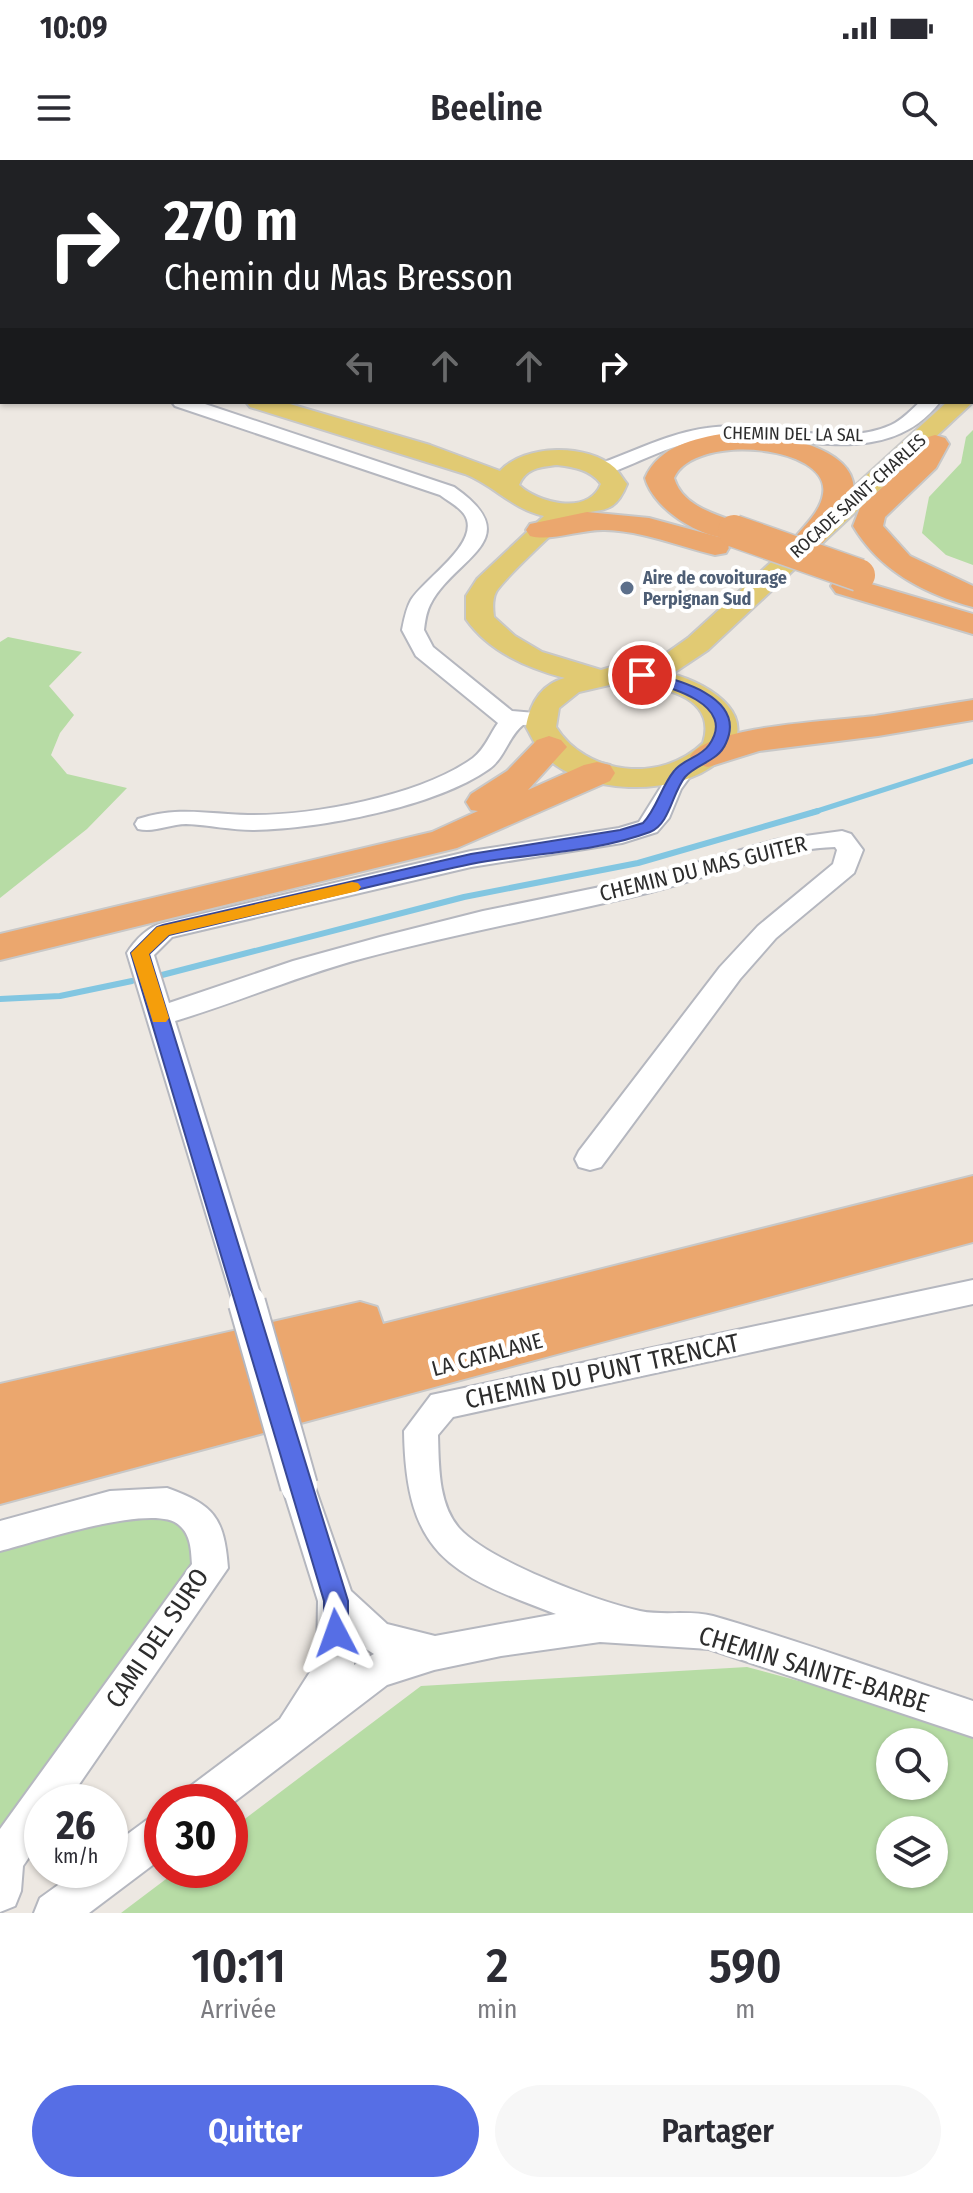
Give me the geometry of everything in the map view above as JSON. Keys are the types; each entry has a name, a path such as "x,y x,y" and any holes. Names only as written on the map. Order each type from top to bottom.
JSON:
{"highway":[{"path":"742,544 679,507 665,494 661,481 664,467 677,455 699,446 741,440 787,446 826,465 837,480 839,491 833,506 804,545"},
{"path":"935,444 926,462 871,514 868,526 884,551 901,565 973,597"},
{"path":"608,480 645,508 742,544"},
{"path":"573,509 640,516 742,544 973,623"},
{"path":"541,530 571,520 609,520 742,544"},
{"path":"854,580 973,614"},
{"path":"695,763 733,744 770,736 846,730 973,710"},
{"path":"0,923 87,910 422,829 484,802 520,779 538,722"},
{"path":"0,947 444,840 614,776"},
{"name":"LA CATALANE","path":"0,1441 973,1193"},
{"name":"LA CATALANE","path":"0,1482 973,1225"},
{"path":"0,1405 528,1282 636,1261 707,1261"}],"main road":[{"path":"264,404 472,468 514,494 532,510 533,519 469,590 461,613 470,632 530,679 538,722 578,767 614,776 695,763 719,743 722,728 718,713 706,699 677,684 642,675 596,677 548,666 497,639 480,619 480,595 541,530 573,509 602,502 608,480 564,458 509,463 463,457 291,404"},
{"name":"ROCADE SAINT-CHARLES","path":"642,675 667,666 698,644 959,404"},
{"name":"ROCADE SAINT-CHARLES","path":"706,699 707,677 715,661 745,626 973,408"},
{"path":"514,494 512,471 534,461"},
{"path":"514,494 573,509"},
{"path":"538,722 568,687 596,677"}],"street":[{"path":"187,404 447,491 468,503 477,517 479,530 472,548 422,600 413,630 424,651 506,718 538,722"},
{"name":"CHEMIN DEL LA SAL","path":"608,480 669,443 708,433 739,431 849,438 876,436 896,431 929,404"},
{"path":"147,824 162,818 187,815 238,822 288,821 343,813 407,794 469,770 482,763 497,748 506,726 538,722"},
{"path":"294,1732 336,1664 336,1601 140,953 163,931 471,859 622,835 648,827 657,818 661,804 695,763"},
{"path":"614,776 661,804"},
{"name":"CHEMIN DU MAS GUITER","path":"159,1016 211,1001 304,967 459,925 669,880 783,846 821,839 842,839 850,850 845,867 767,932 730,973 590,1159"},
{"name":"CHEMIN DU PUNT TRENCAT","path":"639,1627 475,1564 445,1538 423,1488 421,1431 443,1405 973,1292"},
{"name":"CAMI DEL SURO","path":"0,1536 110,1506 167,1503 191,1513 208,1538 210,1568 56,1784"},
{"path":"336,1601 376,1638 434,1653"},
{"name":"CHEMIN SAINTE-BARBE","path":"226,1784 376,1671 434,1653 501,1639 600,1625 709,1632 973,1719"},
{"name":"CAMI DEL SURO","path":"0,1891 3,1860 24,1829"},
{"path":"55,1913 144,1846"},
{"path":"0,1902 8,1913"}],"green space":[{"path":"973,430 973,565 946,555 922,533 929,497 961,463 966,437"},
{"path":"8,637 82,652 49,686 74,715 60,733 51,755 67,774 127,788 87,829 0,898 0,642"},
{"path":"163,1513 180,1522 193,1539 198,1566 46,1784 24,1784 24,1816 0,1850 0,1546 111,1515"},
{"path":"747,1667 973,1728 973,1913 121,1913 154,1888 248,1888 248,1816 421,1686"}],"waterway":[{"path":"811,813 973,761"},
{"path":"162,975 464,897 638,863 818,811"},
{"path":"0,999 60,996 132,981"}],"slow traffic":[{"path":"160,1018 140,953 163,931 352,887"}],"place":[{"name":"Aire de covoiturage Perpignan Sud","path":"627,588"}],"route":[{"path":"336,1633 336,1601 140,953 163,931 471,859 622,835 648,827 657,818 661,804 682,771 708,756 719,743 722,728 718,713 706,699 688,688 642,675"}]}
